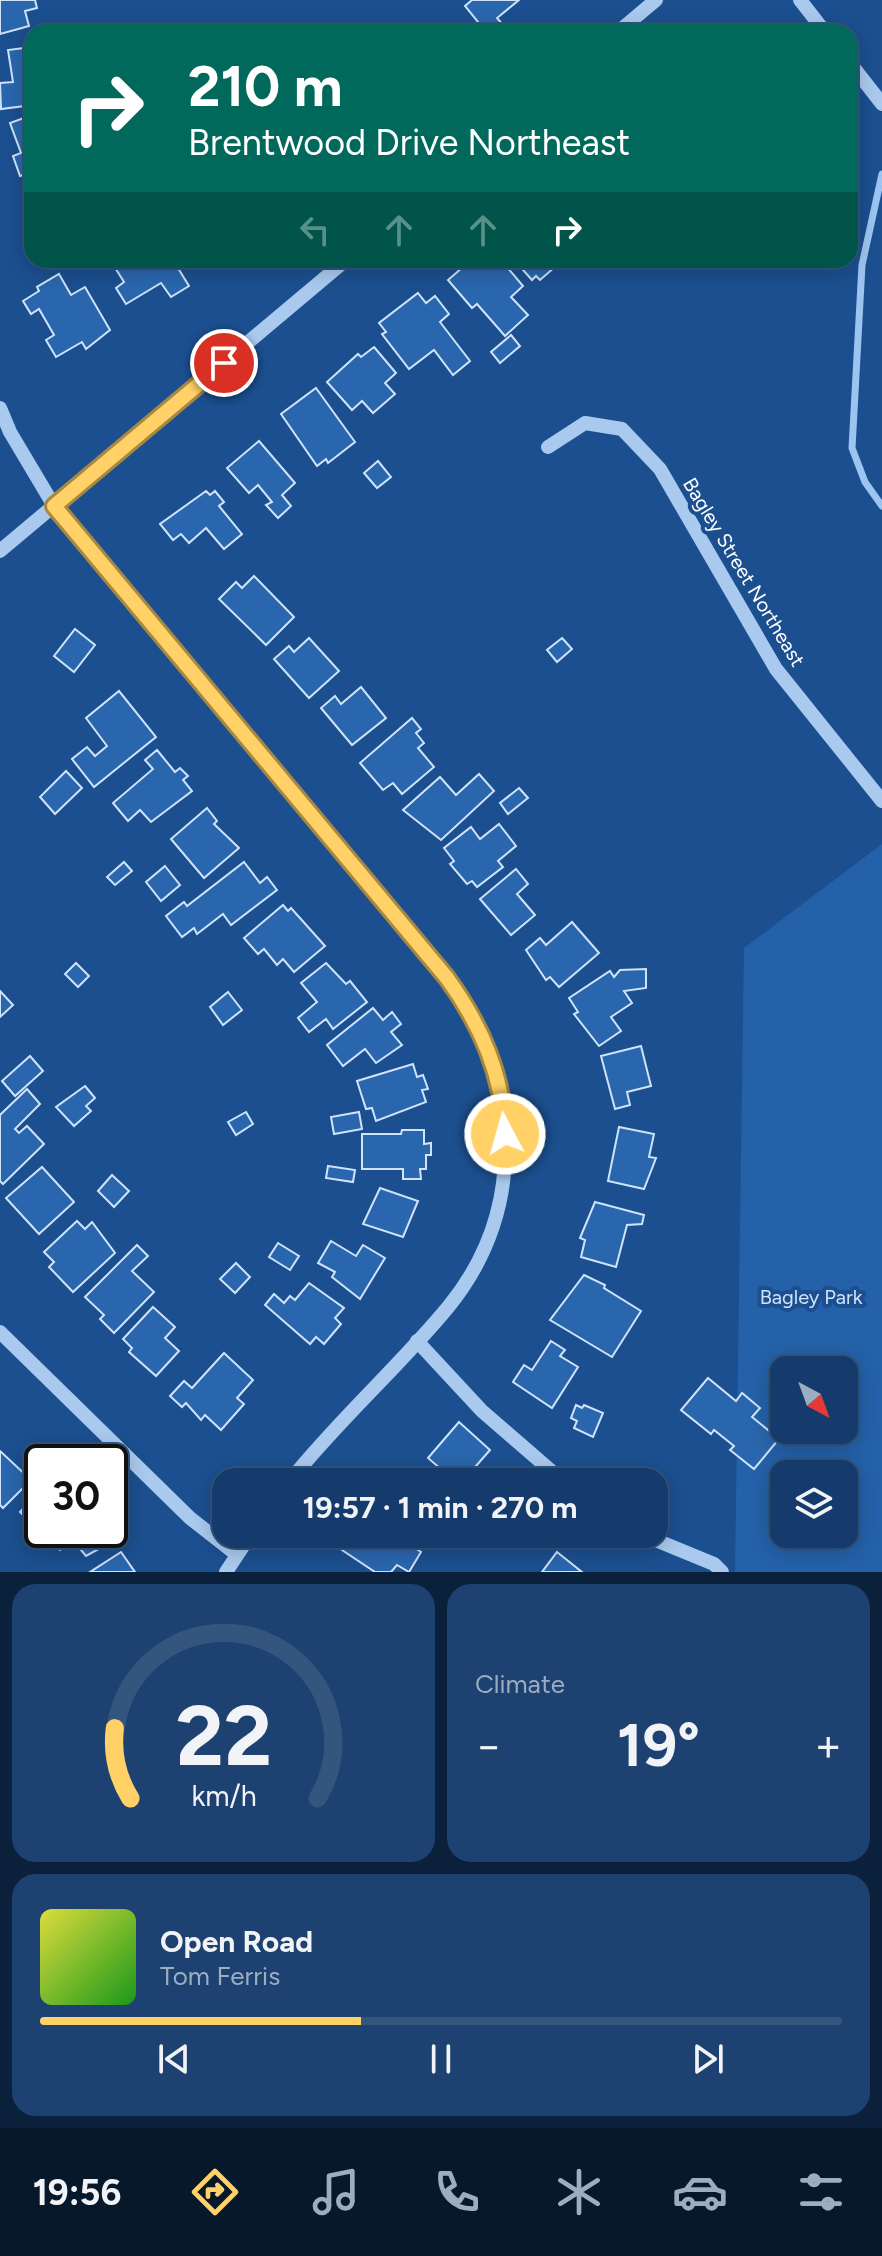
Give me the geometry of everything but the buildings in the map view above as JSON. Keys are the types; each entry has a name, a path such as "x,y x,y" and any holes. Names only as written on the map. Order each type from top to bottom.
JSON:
{"street":[{"path":"628,24 656,0"},
{"path":"800,0 819,24"},
{"path":"858,73 882,104"},
{"path":"0,551 337,268"},
{"path":"0,408 10,432 54,506 447,978 483,1035 496,1073 504,1114 505,1154 500,1195 489,1234 472,1271 450,1305 302,1468"},
{"name":"Bagley Street Northeast","path":"548,447 585,423 622,429 660,469 776,669 882,801"},
{"path":"0,1332 190,1518 236,1554"},
{"path":"417,1341 482,1411 548,1468"},
{"path":"668,1545 714,1564 722,1572"},
{"path":"226,1572 240,1548"}],"green space":[{"name":"Bagley Park","path":"882,844 882,1572 735,1572 744,948"}],"waterway":[{"path":"882,174 862,265 852,448 865,482 882,506"}],"route":[{"path":"224,363 54,506 468,1007 483,1035 496,1073 505,1134"}]}
